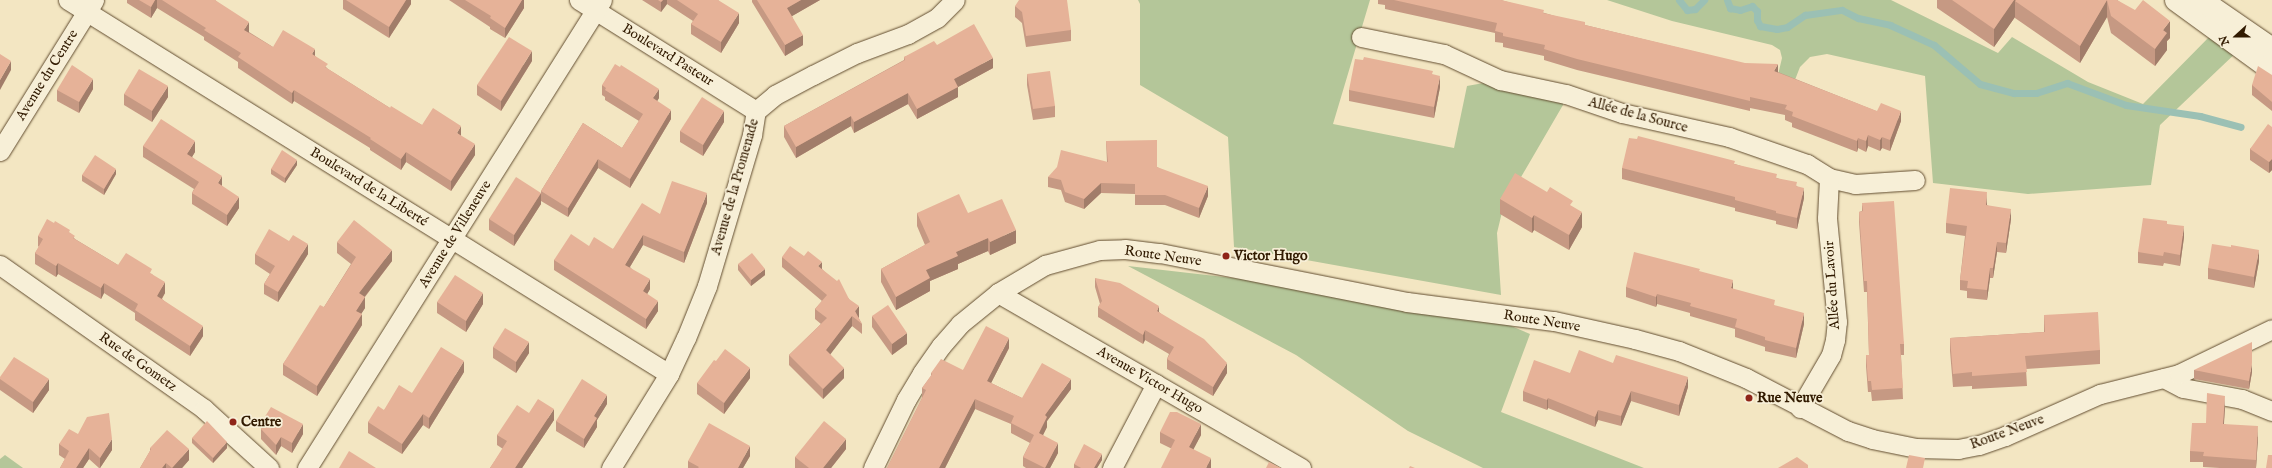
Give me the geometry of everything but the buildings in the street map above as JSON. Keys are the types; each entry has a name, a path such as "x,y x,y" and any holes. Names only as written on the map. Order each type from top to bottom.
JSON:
{"main road":[{"path":"2176,0 2272,70"},
{"path":"2202,0 2272,49"}],"street":[{"name":"Boulevard de la Liberté","path":"68,0 90,6 452,239 669,374"},
{"name":"Boulevard Pasteur","path":"579,0 599,5 756,111"},
{"name":"Avenue de la Promenade","path":"611,468 669,374 707,286 752,135 756,111 774,95 857,53 908,34 937,18 955,0"},
{"name":"Avenue de Villeneuve","path":"307,468 599,5"},
{"name":"Avenue du Centre","path":"0,151 90,6"},
{"name":"Allée de la Source","path":"1361,37 1444,54 1500,80 1566,94 1622,113 1729,137 1807,164 1829,178 1855,184 1915,180"},
{"name":"Allée du Lavoir","path":"1800,408 1831,355 1835,340 1837,322 1827,218 1829,178"},
{"name":"Route Neuve","path":"873,468 906,400 941,346 960,324 998,293 1045,265 1073,256 1112,250 1160,253 1407,302 1554,321 1635,339 1715,364 1746,378 1800,408 1848,431 1872,439 1916,448 1958,449 2005,436 2100,394 2179,374 2272,329"},
{"name":"Rue de Gometz","path":"0,265 204,409 269,468"},
{"name":"Avenue Victor Hugo","path":"998,293 1301,468"},
{"path":"2164,378 2183,388 2242,399 2272,411"},
{"path":"1112,468 1156,384"}],"green space":[{"path":"1138,0 1370,0 1333,124 1454,148 1467,86 1500,80 1566,94 1563,105 1503,208 1497,233 1501,295 1234,247 1228,137 1140,85 1140,4"},
{"path":"1607,0 1891,0 1998,53 2012,37 2088,82 2143,104 2215,31 2240,49 2160,125 2151,185 2028,194 1933,183 1925,76 1827,54 1810,57 1800,67 1793,85 1778,75 1782,58 1780,50 1772,45 1672,21"},
{"path":"1128,266 1276,283 1497,320 1530,334 1501,412 1644,468 1483,468 1408,431 1296,355"},
{"path":"5,455 23,468 0,468 0,459"}],"waterway":[{"path":"1679,0 1687,10 1695,9 1704,0"},
{"path":"1727,0 1730,8 1740,10 1752,6 1757,11 1757,20 1760,26 1777,29 1787,27 1805,15 1842,10 1858,18 1890,25 1934,45 1980,84 2014,93 2036,93 2067,83 2126,105 2200,116 2241,127"}],"place":[{"name":"Victor Hugo","path":"1226,256"},
{"name":"Rue Neuve","path":"1749,398"},
{"name":"Centre","path":"233,422"}]}
